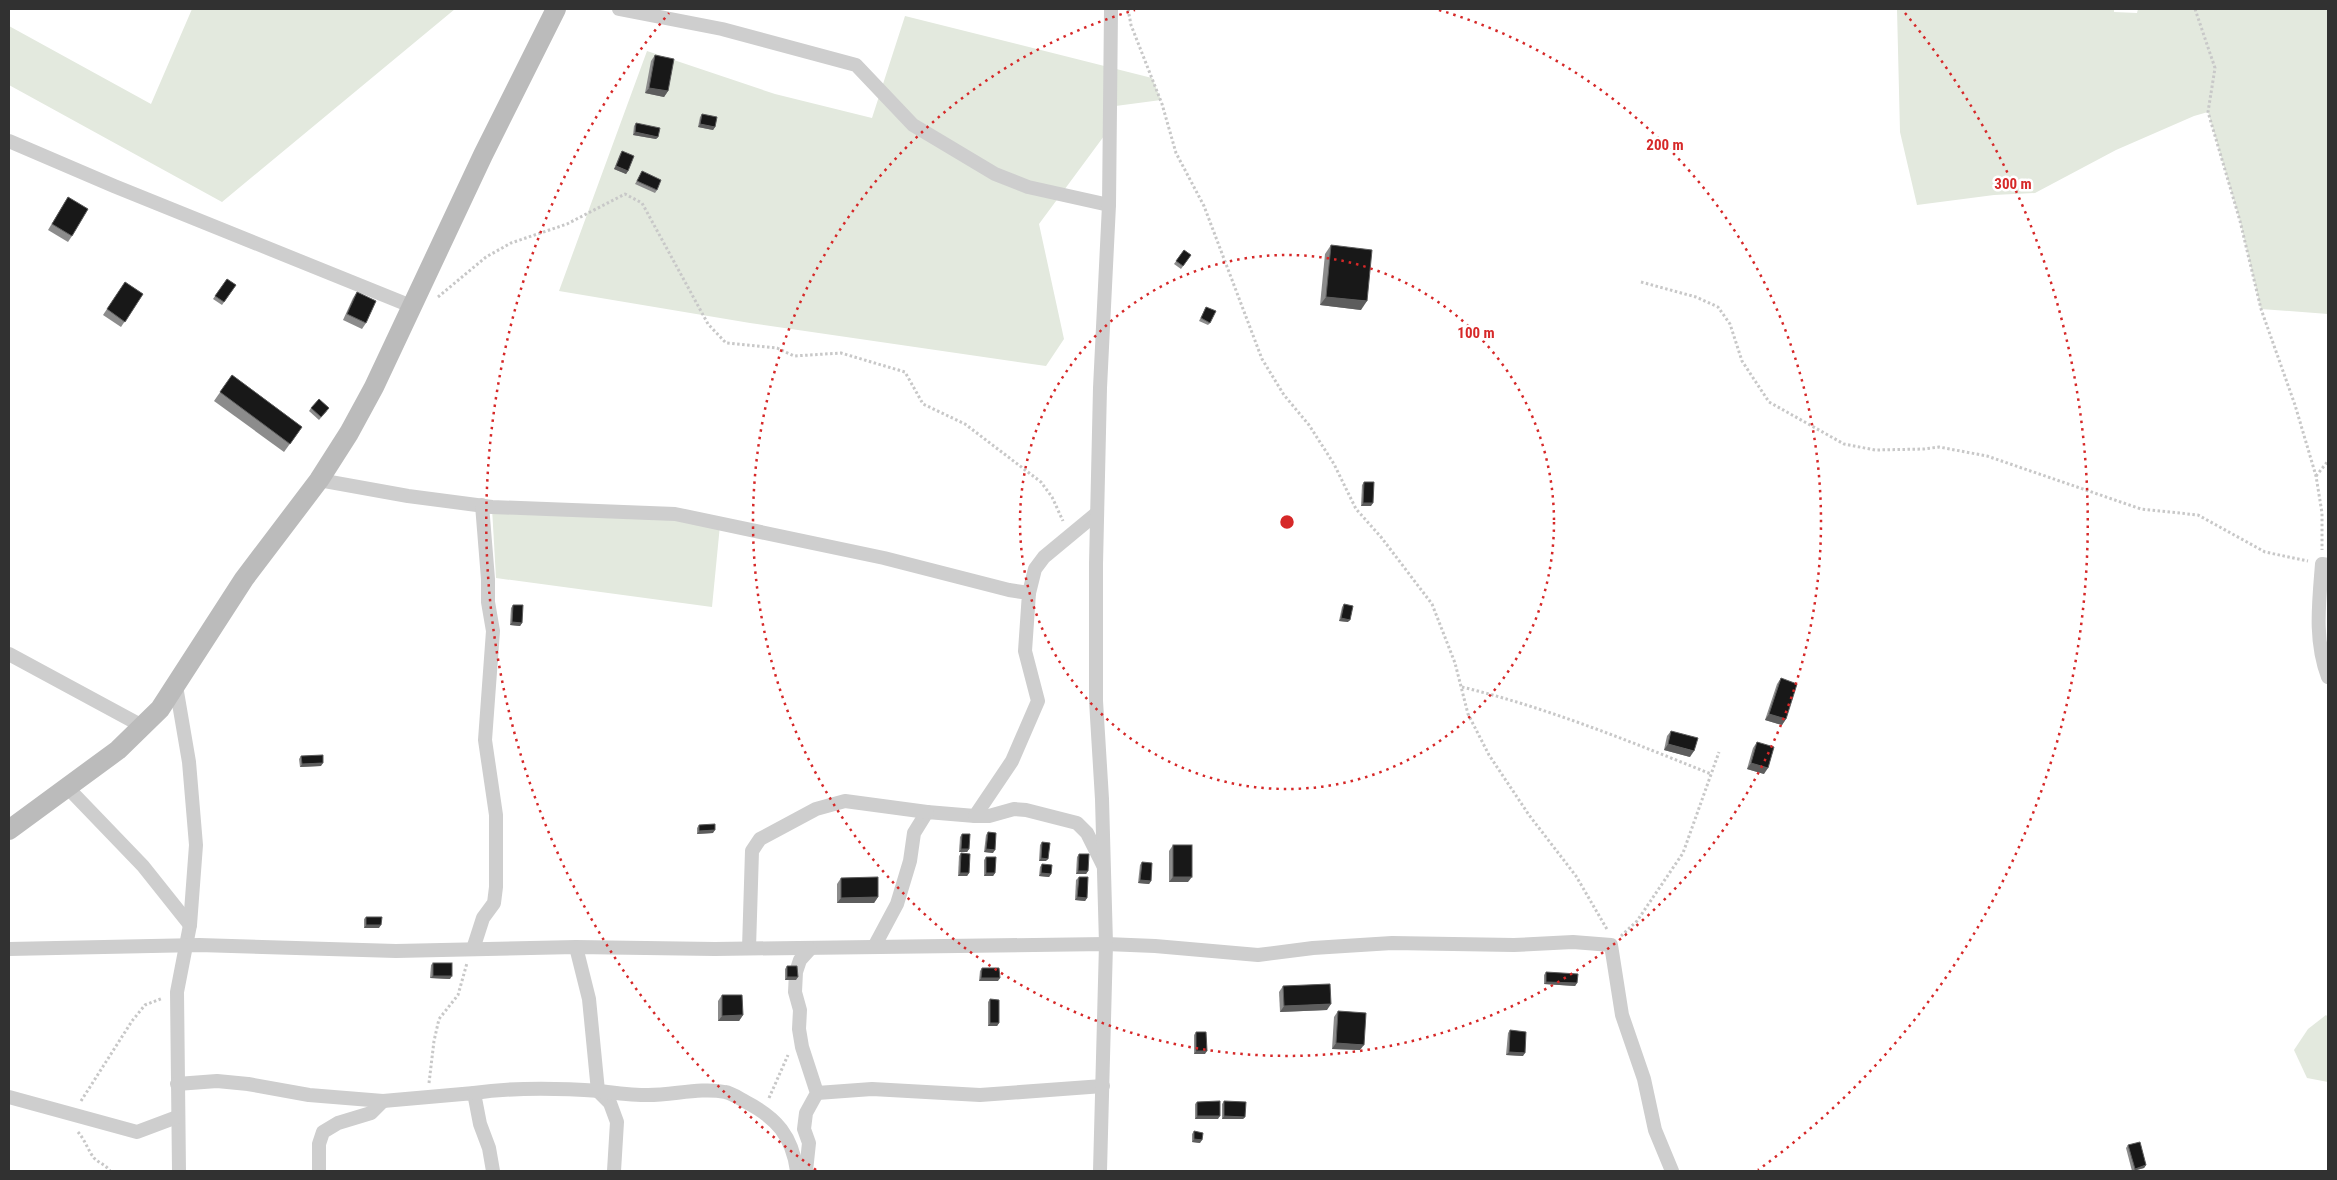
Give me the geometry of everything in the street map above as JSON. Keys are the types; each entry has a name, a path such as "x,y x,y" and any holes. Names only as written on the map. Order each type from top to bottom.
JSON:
{"street":[{"path":"9,830 118,750 144,727 160,709 244,579 319,480 349,433 374,387 483,155 556,9"},
{"path":"619,9 722,29 856,65 913,125 995,174 1028,187 1108,204"},
{"path":"1100,1171 1106,944 1105,869 1096,701 1097,513 1108,204 1111,9"},
{"path":"9,141 123,190 411,306"},
{"path":"319,480 408,496 482,506 675,514 876,556 1009,590 1029,593"},
{"path":"473,949 483,918 494,903 496,887 496,815 485,740 493,631 488,602 482,506"},
{"path":"975,816 1012,761 1038,702 1025,651 1029,593 1035,569 1044,557 1097,513"},
{"path":"2325,565 2317,622 2324,667 2328,677"},
{"path":"9,654 144,727"},
{"path":"176,686 188,762 196,845 188,945 177,992 178,1171"},
{"path":"67,787 143,866 190,925"},
{"path":"749,948 752,851 760,839 816,808 845,801 927,812 975,816 989,816 1014,810 1026,810 1077,822 1087,833 1105,869"},
{"path":"874,947 896,904 910,861 914,832 927,812"},
{"path":"9,949 188,945 396,951 576,947 810,949 1106,944 1154,946 1258,956 1313,948 1392,943 1514,945 1573,942 1611,945 1622,1016 1644,1079 1654,1130 1672,1171"},
{"path":"576,947 589,999 598,1091 610,1104 617,1122 614,1171"},
{"path":"806,1171 809,1143 804,1129 806,1113 817,1093 815,1081 806,1062 799,1030 800,1010 795,992 796,972 800,960 810,949"},
{"path":"177,1084 217,1081 248,1084 309,1095 383,1102 498,1090 528,1089 598,1091 647,1095 700,1091 726,1092 763,1111 788,1137 798,1171"},
{"path":"817,1093 872,1089 980,1095 1103,1086"},
{"path":"474,1093 480,1124 489,1148 493,1171"},
{"path":"9,1098 137,1132 177,1117"},
{"path":"319,1171 319,1144 324,1132 338,1123 371,1113 383,1102"}],"path":[{"path":"1128,9 1131,25 1162,104 1176,152 1204,206 1262,359 1284,395 1310,425 1334,464 1356,509 1382,537 1432,604 1455,663 1468,714 1489,755 1529,814 1576,876 1613,938 1611,945"},
{"path":"1641,282 1696,297 1718,307 1730,324 1742,361 1769,402 1844,444 1875,450 1924,450 1939,447 1988,456 2141,508 2198,514 2265,552 2325,565 2322,513 2316,476 2295,405 2261,309 2240,221 2208,112 2215,68 2195,9"},
{"path":"436,298 486,257 511,243 568,224 625,194 642,203 708,324 726,342 777,348 794,356 841,353 905,372 923,404 965,424 1041,482 1052,497 1070,535"},
{"path":"2316,476 2328,461"},
{"path":"1461,687 1515,700 1642,746 1711,774"},
{"path":"1611,945 1637,922 1684,853 1719,752"},
{"path":"425,1098 439,1019 458,995 462,975 473,949"},
{"path":"110,1171 106,1165 94,1158 87,1142 69,1124 72,1115 132,1021 145,1005 177,992"},
{"path":"763,1111 799,1030"}],"shaded area":[{"path":"192,9 455,9 222,202 9,85 9,26 151,104"},
{"path":"1897,9 2114,9 2114,12 2137,13 2138,9 2328,9 2328,314 2261,309 2240,221 2208,112 2194,116 2116,150 2035,193 1994,195 1917,205 1900,132"},
{"path":"905,16 1152,78 1161,100 1108,107 1107,132 1039,224 1064,339 1046,366 750,323 559,291 647,51 775,94 872,118"},
{"path":"492,508 625,512 720,525 712,607 496,578"},
{"path":"2326,1015 2328,1017 2328,1082 2307,1078 2294,1050 2308,1029"}],"building":[{"path":"655,55 674,59 668,91 649,88"},
{"path":"702,114 717,117 715,127 700,124"},
{"path":"636,123 660,128 658,137 635,132"},
{"path":"622,151 634,156 628,171 616,166"},
{"path":"642,171 661,180 657,190 637,181"},
{"path":"68,197 88,209 72,236 52,224"},
{"path":"1331,245 1372,250 1367,301 1326,297"},
{"path":"1184,250 1191,255 1183,266 1176,261"},
{"path":"227,279 236,285 224,302 215,296"},
{"path":"125,282 143,294 125,322 107,309"},
{"path":"357,292 376,301 366,323 347,314"},
{"path":"1206,307 1216,311 1210,323 1201,318"},
{"path":"232,375 302,427 290,444 220,392"},
{"path":"319,399 329,408 321,417 311,408"},
{"path":"1364,482 1374,482 1373,503 1363,503"},
{"path":"1344,604 1353,606 1350,620 1341,618"},
{"path":"513,605 523,605 522,623 512,622"},
{"path":"1781,678 1797,684 1786,719 1769,714"},
{"path":"1671,731 1698,738 1694,751 1668,744"},
{"path":"1757,742 1774,747 1768,768 1751,763"},
{"path":"323,755 323,763 302,764 301,756"},
{"path":"715,824 715,830 699,831 699,825"},
{"path":"988,832 996,833 995,850 986,849"},
{"path":"962,834 970,834 969,849 961,849"},
{"path":"1042,842 1050,843 1048,859 1041,858"},
{"path":"1173,845 1192,845 1192,877 1173,877"},
{"path":"961,853 970,854 969,873 960,873"},
{"path":"1079,854 1089,854 1088,871 1078,871"},
{"path":"986,857 996,857 995,873 986,873"},
{"path":"1142,862 1152,863 1151,881 1140,880"},
{"path":"1042,864 1052,865 1051,874 1041,873"},
{"path":"878,877 878,897 841,898 841,878"},
{"path":"1079,877 1088,877 1087,898 1077,897"},
{"path":"366,917 382,917 381,925 366,925"},
{"path":"433,963 452,963 452,976 433,976"},
{"path":"787,966 797,966 798,977 787,977"},
{"path":"982,968 999,968 1000,978 981,978"},
{"path":"1546,972 1578,974 1577,983 1546,982"},
{"path":"1330,984 1331,1004 1284,1006 1283,986"},
{"path":"722,995 742,995 743,1015 722,1016"},
{"path":"990,999 999,1000 999,1023 990,1023"},
{"path":"1338,1011 1366,1013 1364,1045 1336,1043"},
{"path":"1510,1030 1526,1032 1525,1053 1509,1052"},
{"path":"1196,1032 1206,1032 1207,1051 1196,1051"},
{"path":"1220,1101 1220,1116 1197,1116 1197,1102"},
{"path":"1224,1101 1246,1102 1245,1117 1224,1116"},
{"path":"1194,1131 1203,1133 1202,1140 1194,1139"},
{"path":"2140,1142 2146,1165 2135,1169 2128,1145"}]}
